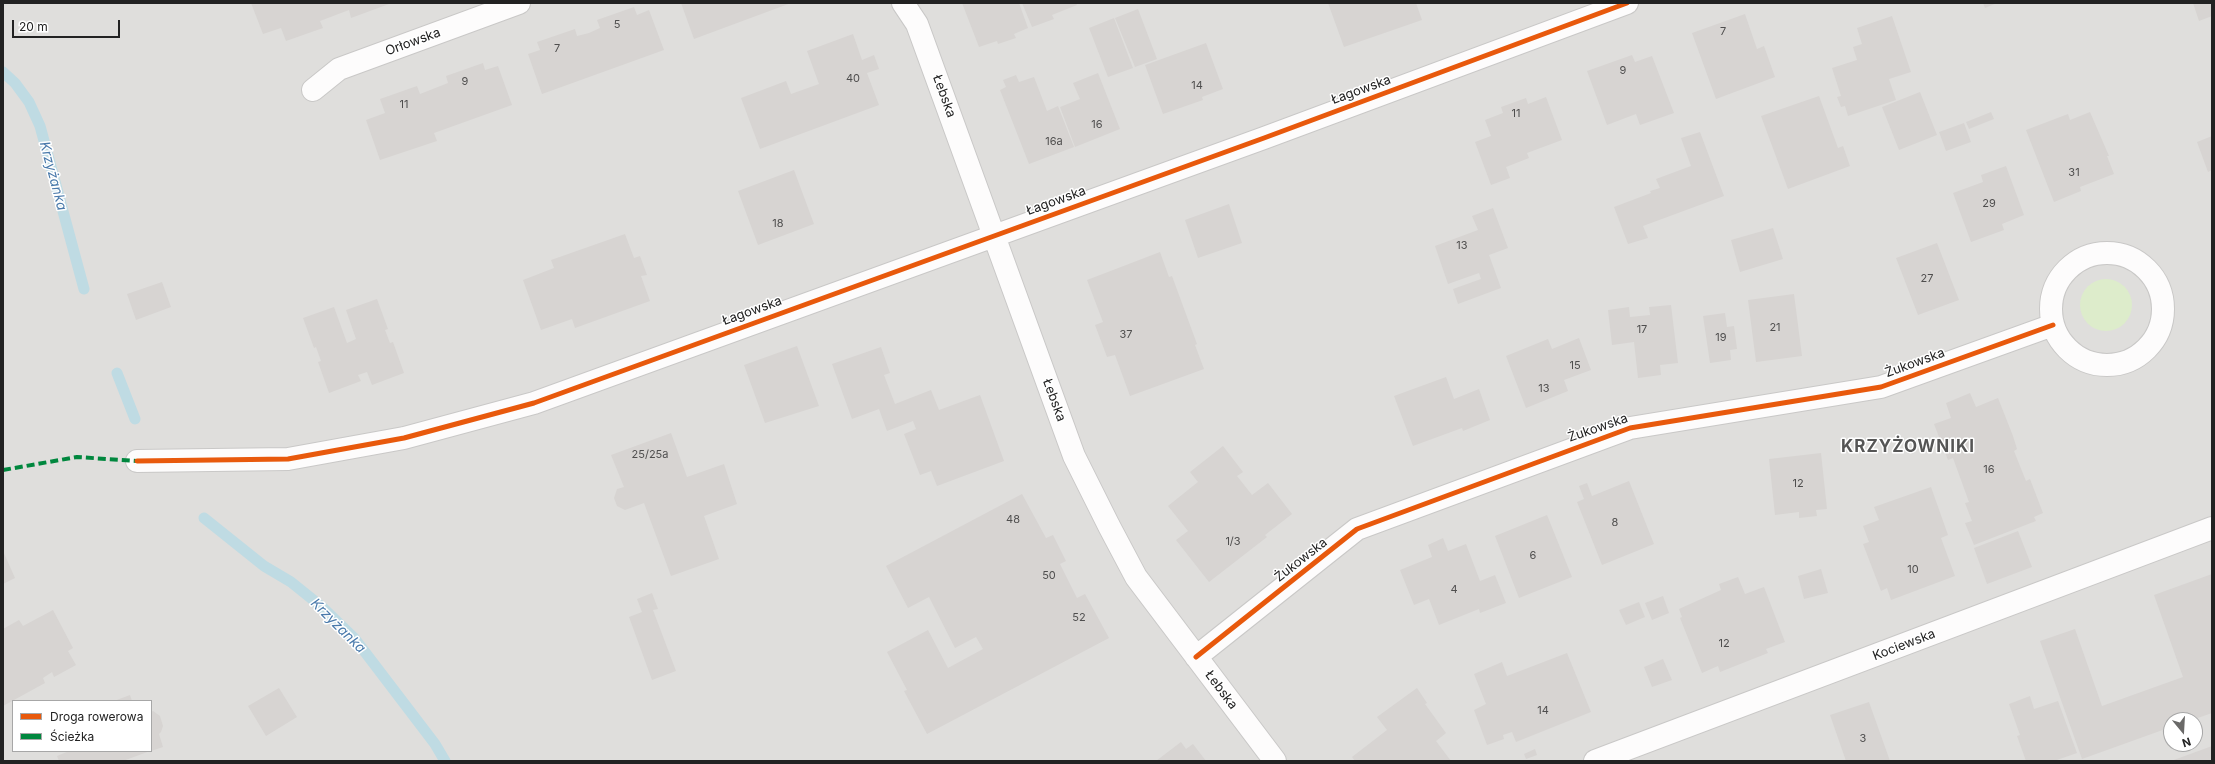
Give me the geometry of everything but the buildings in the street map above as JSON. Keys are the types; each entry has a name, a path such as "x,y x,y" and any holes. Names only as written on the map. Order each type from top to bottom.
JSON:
{"street":[{"name":"Orłowska","path":"313,90 339,69 519,3"},
{"name":"Łebska","path":"903,3 917,24 995,234 1074,456 1136,577 1275,761"},
{"name":"Łagowska","path":"136,461 288,459 404,438 534,403 995,234 1264,138 1627,3"},
{"path":"2098,253 2111,253 2135,260 2150,272 2160,288 2164,306 2162,325 2153,342 2141,355 2125,362 2107,366 2089,363 2073,354 2060,341 2053,325 2050,306 2055,287 2065,272 2080,259 2098,253"},
{"name":"Żukowska","path":"1196,657 1357,529 1630,428 1881,387 2053,325"},
{"name":"Kociewska","path":"1595,761 2212,528"}],"shaded area":[{"path":"3,3 2212,3 2212,761 3,761"}],"green space":[{"path":"2101,279 2111,279 2121,283 2128,290 2132,300 2132,310 2128,320 2121,327 2111,331 2101,331 2091,327 2084,320 2080,310 2080,300 2084,290 2091,283"}],"waterway":[{"name":"Krzyżanka","path":"3,72 15,83 29,102 40,126 84,289"},
{"name":"Krzyżanka","path":"117,373 135,419"},
{"name":"Krzyżanka","path":"204,518 264,566 291,582 322,607 355,639 435,744 445,761"}],"marked path":[{"path":"3,470 77,457 137,461"}],"cycle path":[{"path":"137,461 288,459 404,438 534,403 1264,138 1627,3"},
{"path":"1196,657 1357,529 1630,428 1881,387 2053,325"}],"district":[{"name":"KRZYŻOWNIKI","path":"1908,447"}]}
